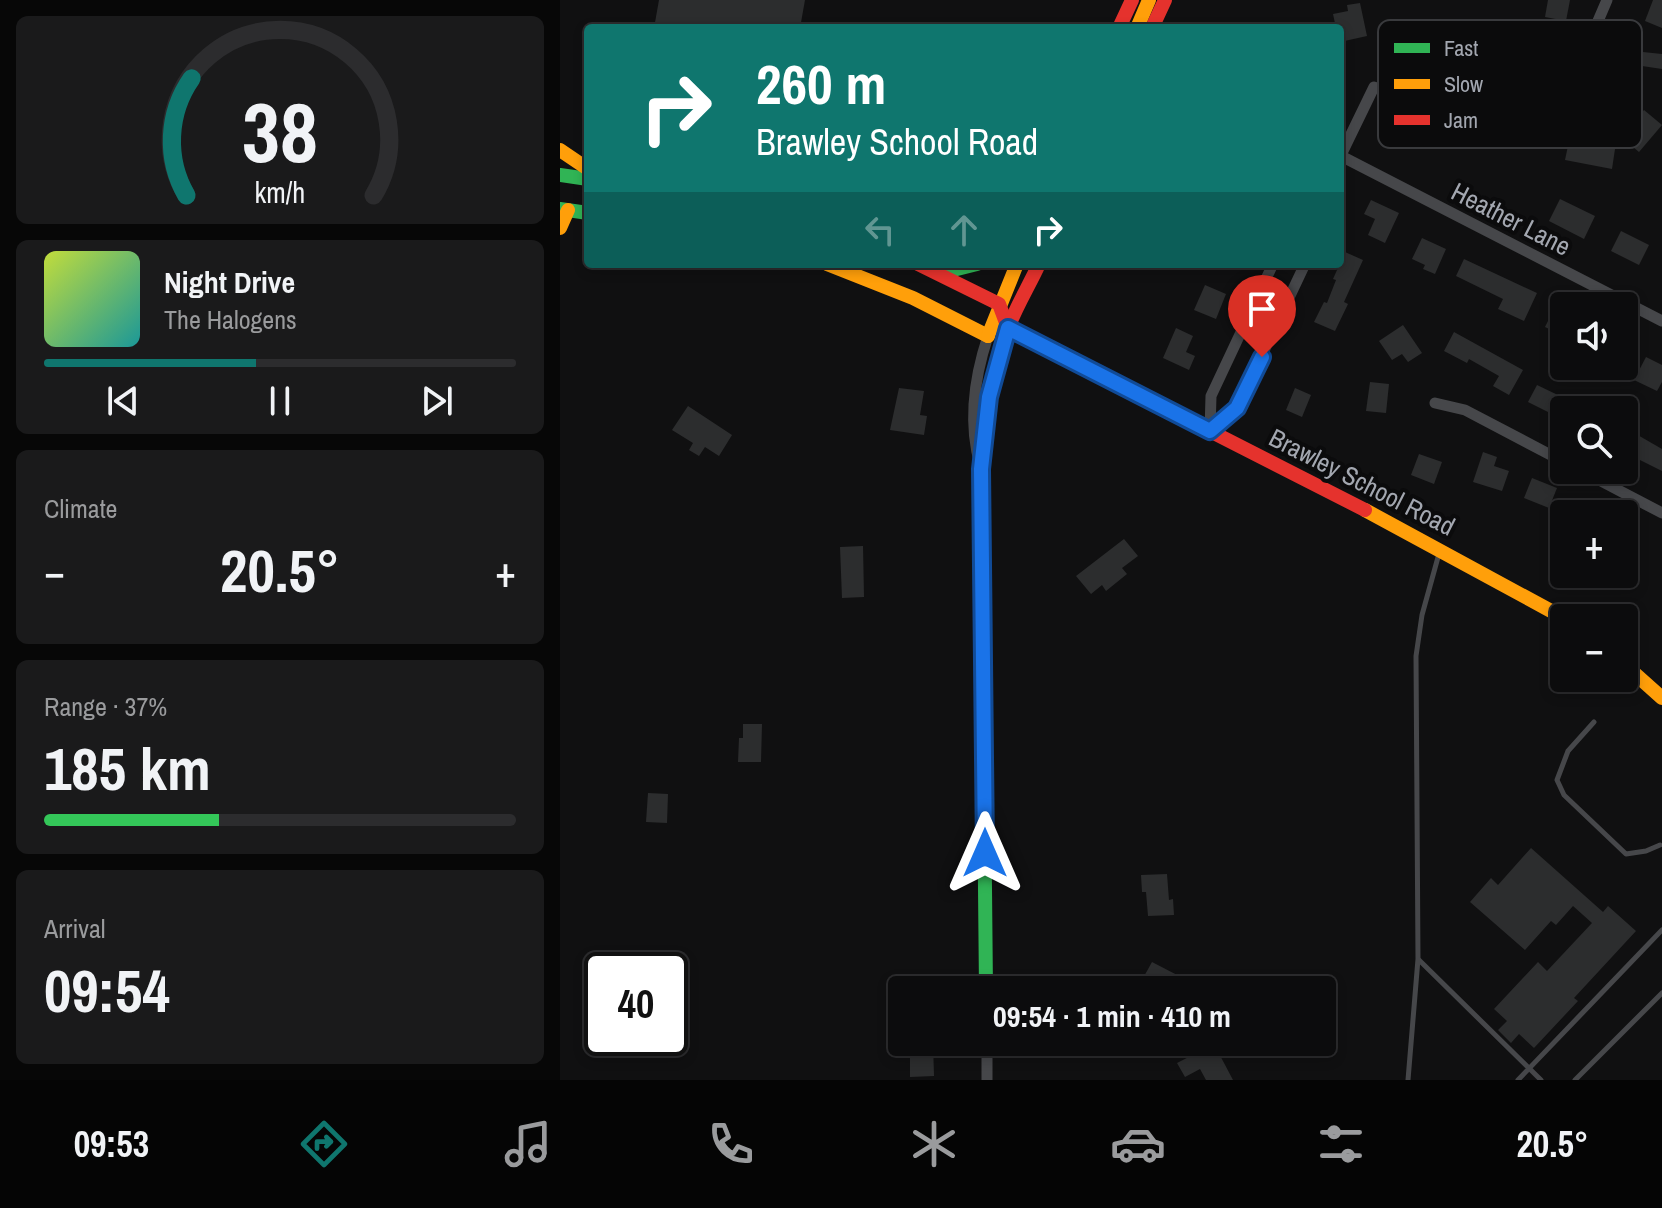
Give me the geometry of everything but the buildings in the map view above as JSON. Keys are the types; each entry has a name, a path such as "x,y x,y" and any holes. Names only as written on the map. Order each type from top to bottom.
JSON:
{"main road":[{"path":"1121,24 1132,0"},
{"path":"1139,24 1149,0"},
{"path":"1154,24 1165,0"},
{"path":"560,150 584,166"},
{"path":"560,175 584,178"},
{"path":"560,228 564,209 584,212"},
{"path":"838,268 890,288 988,336 1008,328"},
{"path":"926,268 999,304 1008,328"},
{"path":"988,336 1015,268"},
{"path":"986,976 981,469 989,397 1008,328 1037,268"},
{"name":"Brawley School Road","path":"1008,328 1440,549 1550,610"},
{"path":"1638,677 1662,698"}],"street":[{"path":"1600,20 1607,0"},
{"path":"1344,149 1374,87"},
{"name":"Heather Lane","path":"1344,159 1662,321"},
{"path":"1210,431 1211,396 1271,268"},
{"path":"1210,431 1237,408 1303,268"},
{"path":"981,469 974,442 974,403 978,370 988,336"},
{"path":"1435,403 1465,410 1550,455"},
{"path":"1607,484 1662,513"},
{"path":"987,1056 987,1080"}],"lane":[{"path":"1408,1080 1418,959 1416,656 1422,615 1440,549"},
{"path":"1594,722 1568,751 1557,780 1564,795 1626,854 1660,845"},
{"path":"1518,1080 1662,930"},
{"path":"1418,959 1541,1080"},
{"path":"1575,1080 1662,993"}],"traffic: fast":[{"path":"560,175 584,178"},
{"path":"560,209 584,212"},
{"path":"938,269 961,268"},
{"path":"983,684 986,976"}],"traffic: slow":[{"path":"1139,24 1149,0"},
{"path":"560,150 584,166"},
{"path":"560,228 568,210"},
{"path":"837,268 913,298 988,336"},
{"path":"988,336 1015,268"},
{"path":"1365,510 1550,610"},
{"path":"1638,677 1662,698"}],"traffic: jam":[{"path":"1121,24 1132,0"},
{"path":"1154,24 1165,0"},
{"path":"926,268 999,304 1008,328 1365,510"},
{"path":"983,684 980,506 987,417 1007,331 1037,268"}],"route":[{"path":"985,853 981,469 989,397 1008,328 1210,431 1237,408 1262,357"}]}
